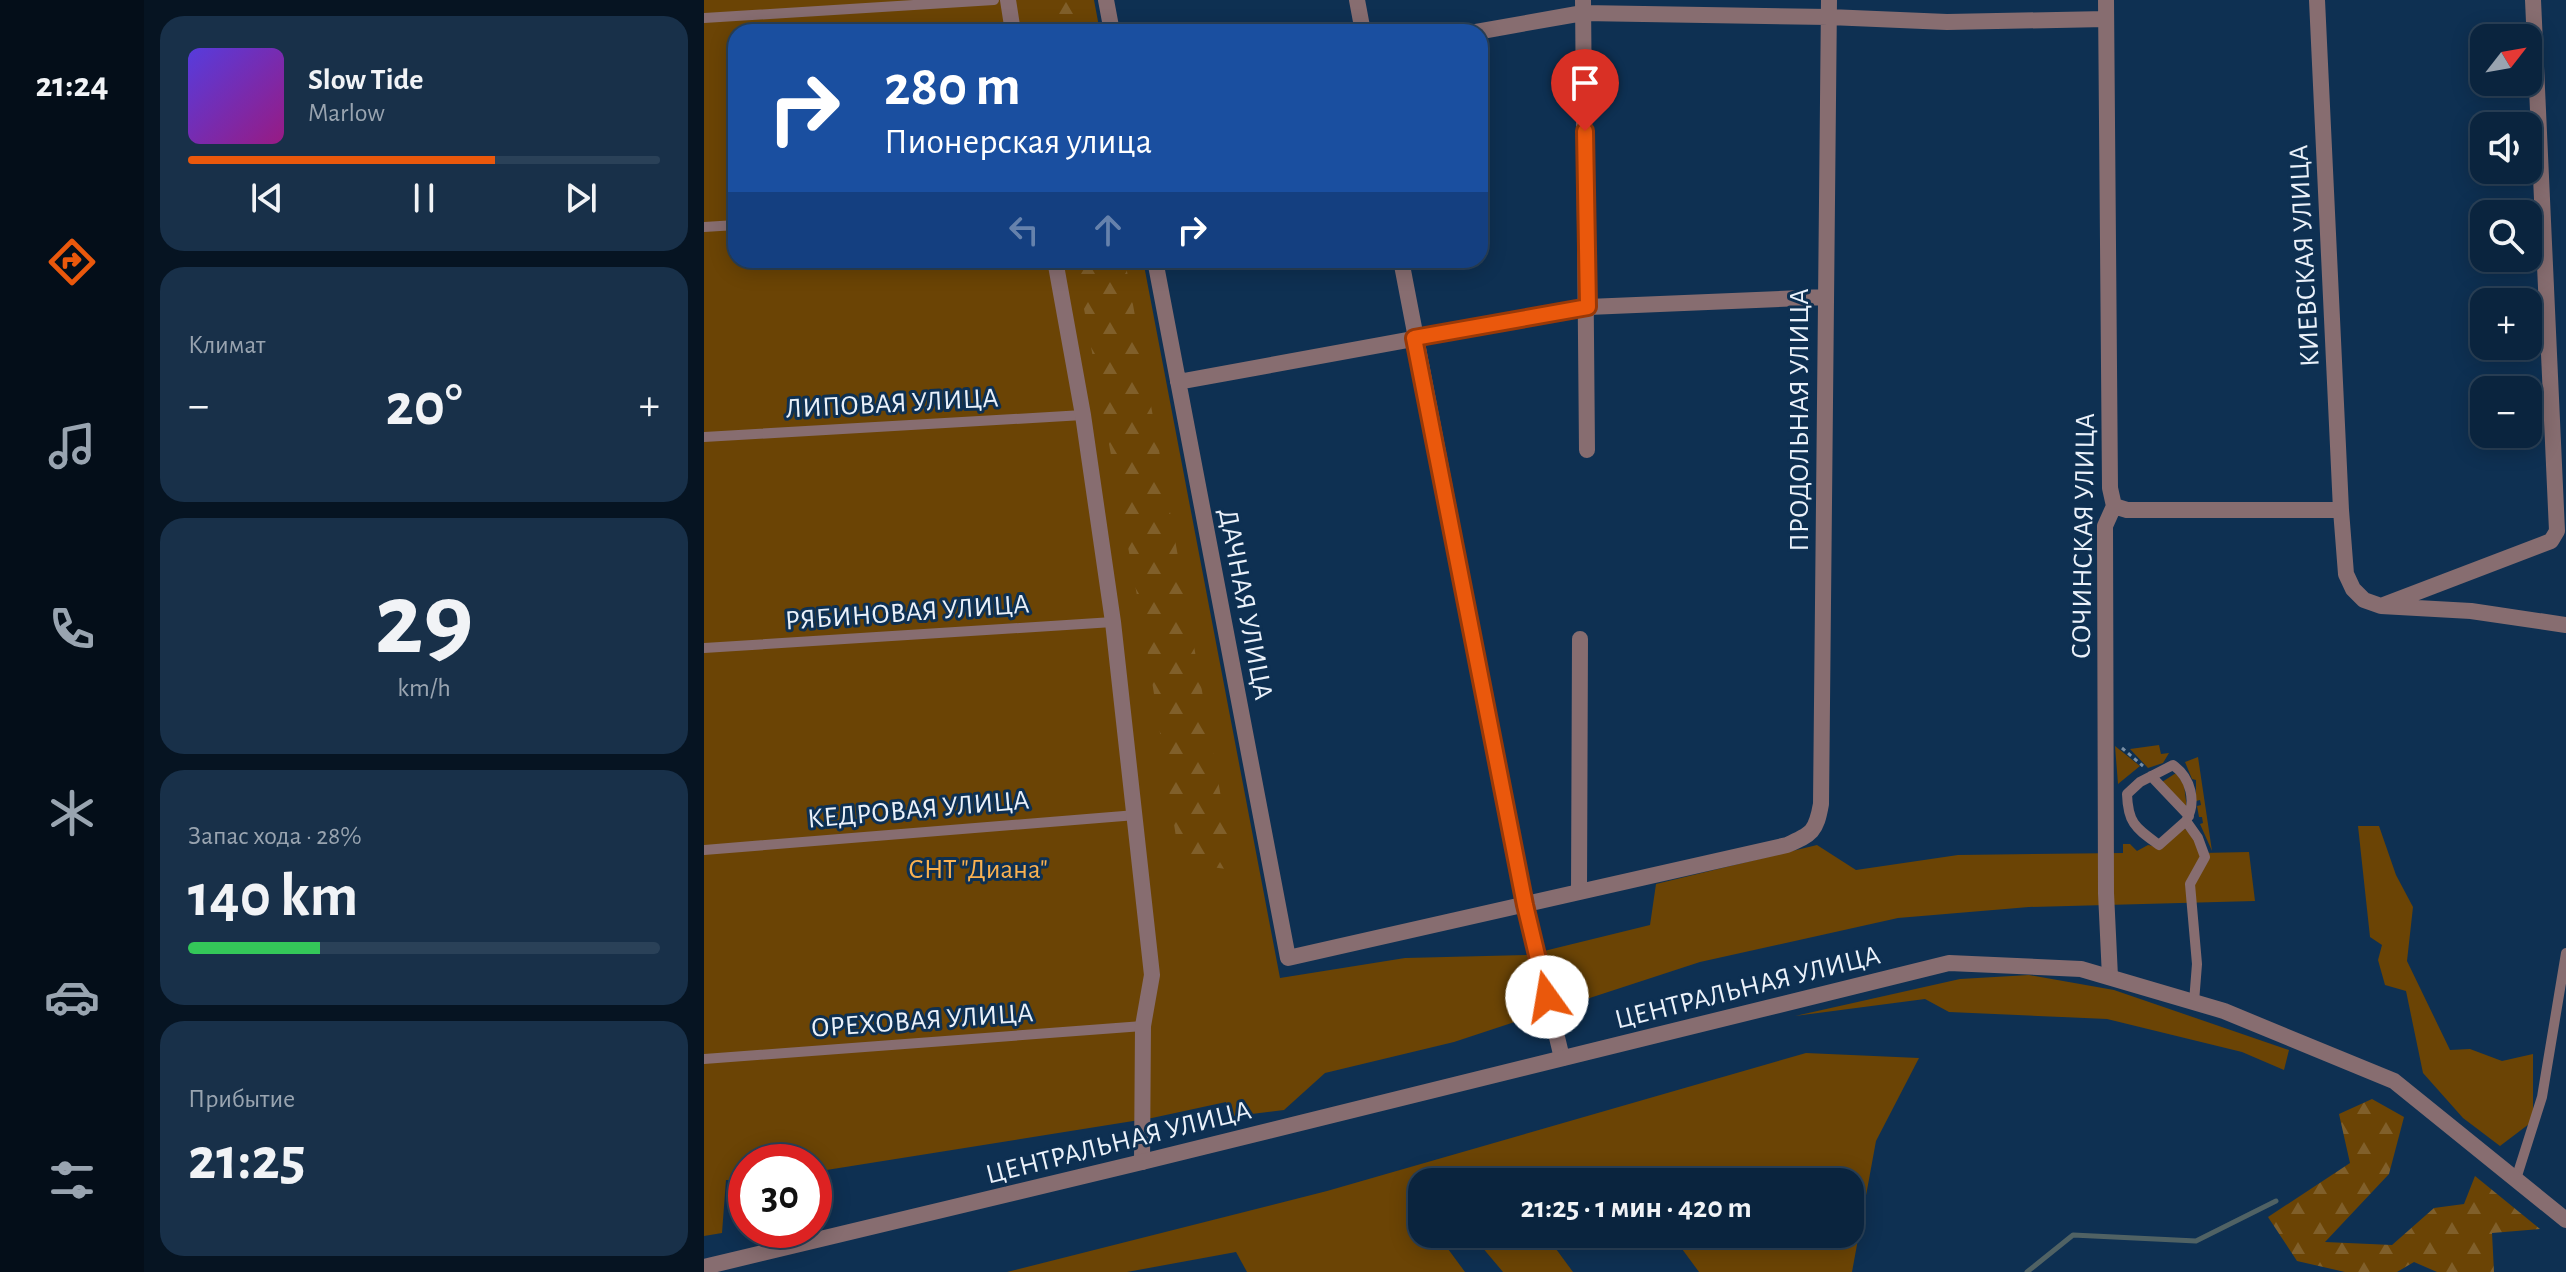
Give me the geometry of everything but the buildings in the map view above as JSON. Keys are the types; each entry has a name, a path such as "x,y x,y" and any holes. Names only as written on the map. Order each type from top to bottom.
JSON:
{"street":[{"path":"1008,0 1012,24"},
{"path":"1106,0 1110,24"},
{"path":"1357,0 1362,24"},
{"name":"СОЧИНСКАЯ УЛИЦА","path":"2106,0 2110,488 2114,506 2105,526 2106,893 2110,977"},
{"name":"КИЕВСКАЯ УЛИЦА","path":"2317,0 2346,574 2353,589 2364,600 2381,606"},
{"path":"2381,606 2551,541 2557,531 2533,0"},
{"path":"1488,29 1583,7 1829,8 1947,22 2106,19"},
{"path":"1583,7 1587,450"},
{"name":"ПРОДОЛЬНАЯ УЛИЦА","path":"1579,892 1787,845 1808,836 1817,826 1821,804 1829,8"},
{"path":"1056,268 1083,415 1113,622 1152,975 1143,1026 1142,1162"},
{"name":"ДАЧНАЯ УЛИЦА","path":"1157,268 1288,958 1525,905"},
{"path":"1402,268 1525,905 1562,1058"},
{"path":"1178,382 1588,307 1825,297"},
{"path":"2114,506 2127,510 2341,510"},
{"path":"2381,606 2471,611 2566,625"},
{"path":"1525,905 1579,892 1580,639"},
{"name":"ЦЕНТРАЛЬНАЯ УЛИЦА","path":"704,1267 746,1264 1142,1162 1949,963 2081,969 2224,1011 2394,1081 2566,1220"}],"lane":[{"path":"704,18 994,0"},
{"path":"704,227 728,226"},
{"name":"ЛИПОВАЯ УЛИЦА","path":"704,437 1083,415"},
{"name":"РЯБИНОВАЯ УЛИЦА","path":"704,648 1113,622"},
{"path":"2173,765 2184,773 2191,791 2192,810 2187,818 2159,845 2135,827 2127,812 2127,794 2151,776 2173,765"},
{"path":"2151,776 2187,818 2205,857 2190,884 2197,964 2194,1002"},
{"name":"КЕДРОВАЯ УЛИЦА","path":"704,850 1136,815"},
{"path":"2516,1179 2542,1097 2566,953"},
{"name":"ОРЕХОВАЯ УЛИЦА","path":"704,1059 1143,1026"}],"path":[{"path":"2107,742 2127,751 2151,776"}],"green space":[{"name":"СНТ \"Диана\"","path":"704,0 1094,0 1098,24 728,24 728,268 1145,268 1280,978 1405,958 1527,955 1539,1014 1454,1042 1325,1073 1284,1110 1227,1117 1226,1102 1152,1118 832,1169 832,1144 728,1144 728,1180 722,1233 704,1236"},
{"path":"1028,0 1085,0 1089,24 1032,24"},
{"path":"1076,268 1126,268 1234,870 1180,863 1148,655"},
{"path":"2159,745 2161,754 2169,753 2163,763 2148,768 2130,749"},
{"path":"2115,746 2140,766 2118,784"},
{"path":"2198,757 2212,851 2200,824 2203,823 2197,806 2201,805 2200,800 2196,801 2196,780 2192,779 2185,762"},
{"path":"2176,773 2184,785 2187,809 2162,782"},
{"path":"2358,826 2379,826 2396,875 2413,907 2407,961 2450,1050 2470,1049 2502,1061 2533,1054 2533,1121 2500,1146 2463,1118 2423,1073 2406,991 2385,985 2378,960 2382,945 2370,937"},
{"path":"2184,828 2192,835 2201,853 2249,852 2255,901 2029,907 1898,918 1700,962 1556,1009 1544,951 1650,925 1656,884 1817,845 1856,870 1958,855 2123,853 2123,844 2130,844 2137,851 2148,845 2153,846"},
{"path":"2029,975 2114,990 2289,1050 2284,1070 2242,1052 2107,1019 1949,1012 1925,999 1795,1016 1960,979"},
{"path":"1806,1053 1919,1058 1876,1141 1864,1206 1864,1168 1408,1168 1408,1248 1447,1248 1465,1272 1247,1272 1236,1252 1127,1272 1007,1272 1327,1191"},
{"path":"2372,1099 2404,1117 2389,1174 2325,1242 2392,1245 2434,1208 2464,1204 2475,1176 2540,1229 2492,1233 2494,1272 2437,1272 2414,1262 2397,1272 2345,1272 2297,1261 2268,1217 2350,1163 2339,1114"},
{"path":"1483,1248 1555,1248 1573,1272 1503,1272"},
{"path":"1681,1248 1856,1248 1852,1272 1699,1272"}],"waterway":[{"path":"2027,1272 2073,1235 2196,1241 2276,1201"}],"route":[{"path":"1547,997 1525,905 1414,338 1588,307 1585,131"}]}
